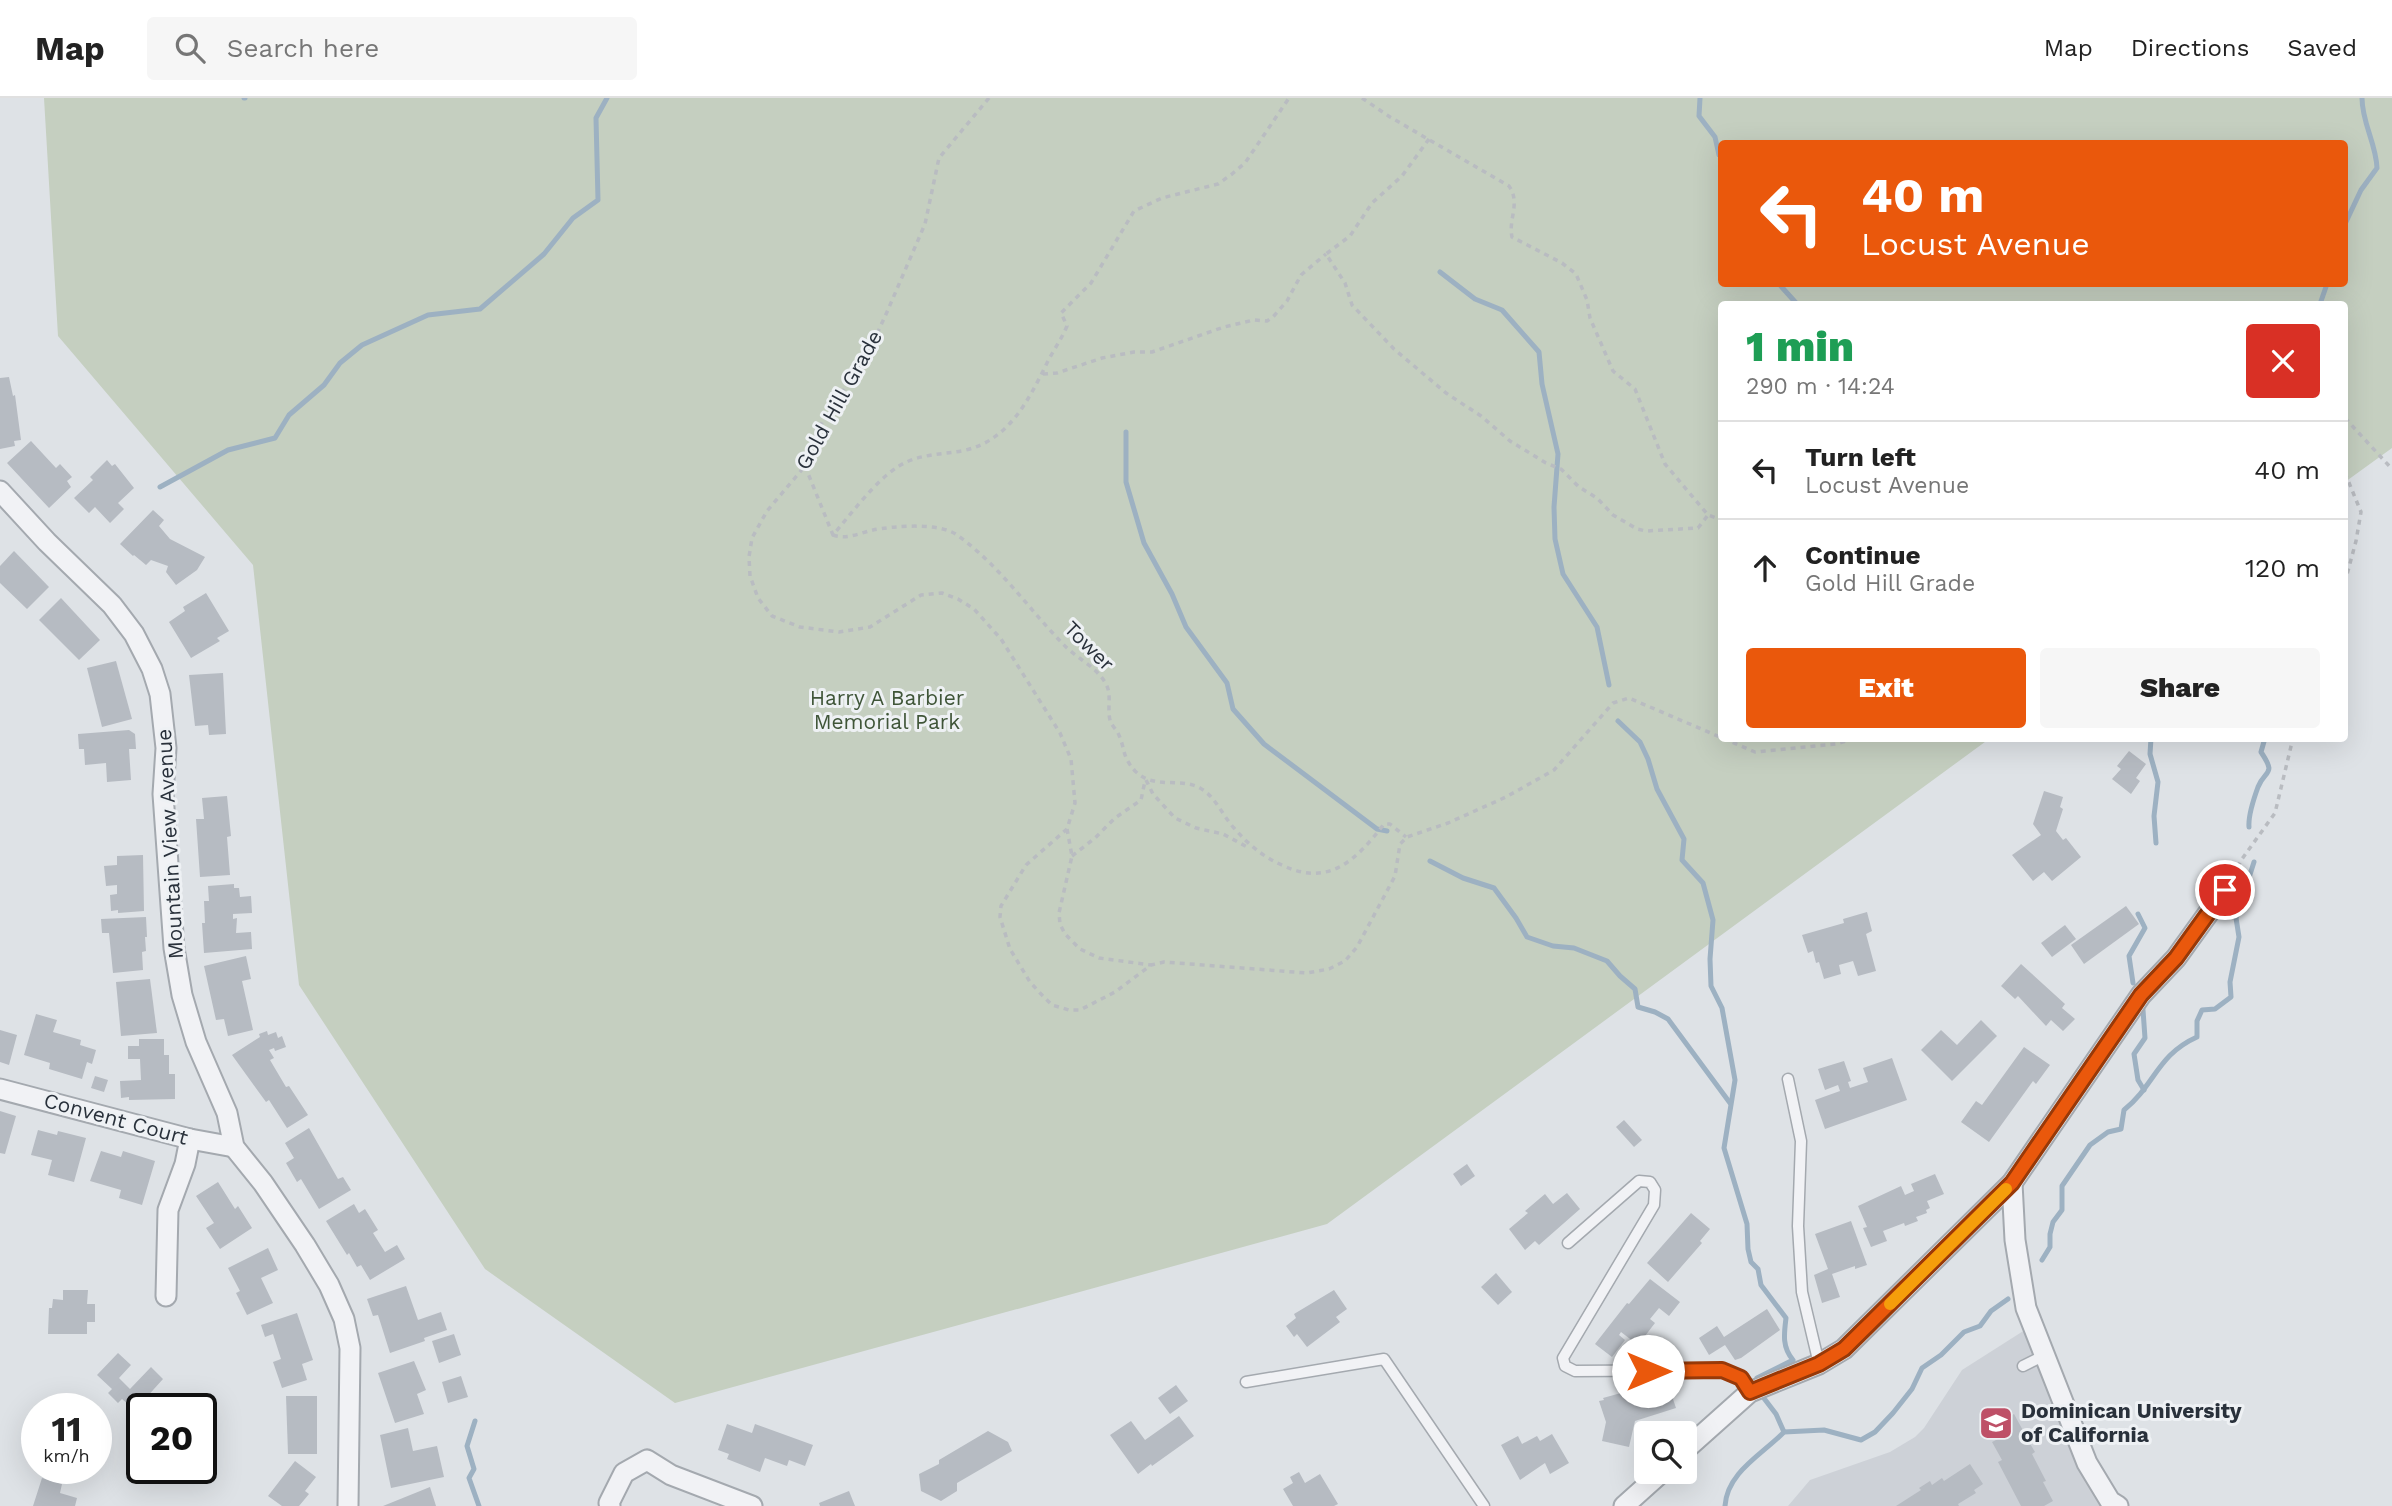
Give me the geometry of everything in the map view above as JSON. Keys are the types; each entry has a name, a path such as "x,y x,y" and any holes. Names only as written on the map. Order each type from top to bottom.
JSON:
{"street":[{"name":"Mountain View Avenue","path":"0,491 47,542 112,605 134,634 152,669 160,694 166,748 163,794 174,948 180,984 196,1042 227,1113 234,1147 305,1245 329,1285 344,1319 350,1349 346,1504"},
{"path":"1697,1439 1750,1392 1819,1364 1844,1349 2012,1183 2141,995 2176,958 2225,890"},
{"name":"Convent Court","path":"0,1089 190,1139 234,1147"},
{"path":"166,1296 169,1210 185,1164 190,1139"},
{"path":"2012,1183 2015,1240 2026,1308 2087,1463 2110,1504"},
{"path":"610,1506 624,1473 647,1460 671,1475 752,1506"},
{"path":"1624,1506 1649,1484"}],"lane":[{"path":"1788,1079 1801,1141 1798,1226 1802,1292 1819,1364"},
{"path":"1568,1243 1639,1181 1650,1182 1655,1190 1654,1205 1563,1358 1565,1366 1575,1371 1722,1370 1741,1378 1750,1392"},
{"path":"2024,1366 2045,1355"},
{"path":"1246,1382 1384,1359 1484,1506"}],"path":[{"name":"Gold Hill Grade","path":"989,98 939,158 925,224 887,312 866,358 826,415 814,438 805,466 767,511 752,538 750,576 758,598 772,616 800,627 839,632 870,627 921,595 942,593 974,609 1001,639 1060,733 1072,758 1075,803 1066,829"},
{"path":"805,466 833,535 865,497 897,467 928,454 964,450 987,443 1013,421 1035,389 1066,326 1061,313 1091,283 1134,211 1162,198 1218,184 1232,174 1245,163 1289,98"},
{"path":"1362,98 1509,186 1513,192 1515,209 1510,226 1512,237 1562,263 1576,274 1587,300 1590,318 1614,371 1635,389 1665,464 1708,515 1718,519"},
{"path":"1042,374 1057,373 1102,358 1134,352 1152,352 1224,327 1254,320 1267,321 1287,301 1301,275 1350,236 1359,225 1364,212 1402,176 1429,139"},
{"path":"1326,254 1345,283 1352,305 1394,349 1446,393 1481,416 1510,441 1562,470 1613,514 1646,531 1698,528 1708,515"},
{"path":"2348,421 2392,469"},
{"path":"2348,480 2361,512 2348,571"},
{"name":"Tower","path":"833,535 840,538 875,530 919,527 939,527 955,533 1005,578 1065,646 1105,680 1110,691 1110,721 1123,745 1123,755 1145,778 1153,794 1175,818 1196,828 1223,834 1253,850"},
{"path":"1151,965 1115,992 1080,1010 1069,1010 1052,1004 1030,982 1010,949 1003,932 1001,906 1026,865 1066,829 1072,856 1059,913 1060,924 1065,934 1080,949 1099,958 1151,965 1164,962 1307,973 1329,969 1345,961 1357,947 1395,876 1400,844 1407,837 1448,823 1506,797 1555,770 1613,703 1629,698 1718,736"},
{"path":"1732,742 1755,752 1843,742"},
{"path":"2225,890 2242,859 2275,813 2291,742"},
{"path":"1072,856 1115,818 1141,800 1145,778 1193,785 1201,789 1214,799 1230,824 1253,850 1300,874 1318,875 1349,862 1371,842 1384,824 1390,824 1407,837"}],"shaded area":[{"name":"Dominican University of California","path":"2028,1328 2062,1417 2101,1506 1788,1506 1810,1480 1890,1452 1915,1437 1924,1428 1962,1370"}],"green space":[{"name":"Harry A Barbier Memorial Park","path":"44,98 2392,98 2392,448 2348,480 2348,301 1718,301 1718,742 1985,742 1327,1224 675,1403 485,1269 299,985 253,565 58,336"}],"building":[{"path":"9,377 13,396 15,395 21,440 14,441 15,446 0,449 0,378"},
{"path":"31,441 56,468 60,464 72,477 67,481 71,487 49,508 7,463"},
{"path":"107,460 112,466 115,464 134,488 118,503 124,509 110,523 95,507 89,513 74,498 93,480 90,477"},
{"path":"153,510 164,520 159,526 170,539 205,557 197,570 176,585 166,572 168,566 151,560 146,565 120,544"},
{"path":"14,551 49,587 27,609 0,583 0,566"},
{"path":"206,593 229,631 217,638 220,641 191,658 169,622 185,611 183,607"},
{"path":"61,598 100,640 79,660 39,620"},
{"path":"116,661 132,719 102,727 87,668"},
{"path":"223,673 226,734 209,735 208,725 195,726 189,675"},
{"path":"129,730 135,734 136,749 129,749 131,780 107,782 106,763 85,765 84,749 79,749 78,734"},
{"path":"2129,751 2146,764 2136,778 2140,781 2131,794 2112,779 2121,769 2117,766"},
{"path":"2044,791 2063,797 2060,807 2063,809 2056,831 2063,840 2066,838 2081,857 2052,881 2044,872 2033,881 2012,855 2041,835 2033,824"},
{"path":"227,796 231,836 227,837 230,875 200,877 196,819 204,819 202,798"},
{"path":"143,855 144,911 111,911 110,895 117,894 117,885 106,886 104,866 117,865 117,856"},
{"path":"234,884 234,888 239,888 240,897 251,896 252,913 233,914 233,919 237,918 236,933 251,932 252,949 204,953 202,923 205,923 204,901 209,901 208,886"},
{"path":"2126,906 2139,924 2084,964 2071,945"},
{"path":"1867,912 1872,931 1866,934 1876,971 1858,976 1853,961 1839,965 1841,974 1824,979 1819,962 1816,963 1813,951 1808,953 1802,935 1844,923 1843,919"},
{"path":"146,917 147,937 146,951 142,952 143,970 113,973 109,933 102,933 101,919"},
{"path":"2065,925 2076,939 2052,957 2041,943"},
{"path":"246,956 251,979 242,981 253,1030 228,1036 224,1019 216,1020 204,966"},
{"path":"2021,964 2065,1004 2062,1008 2075,1019 2063,1031 2051,1020 2046,1026 2018,996 2015,999 2001,986"},
{"path":"150,979 157,1033 121,1036 116,982"},
{"path":"36,1014 57,1020 53,1032 81,1040 80,1045 96,1050 92,1064 87,1062 82,1079 49,1069 50,1063 24,1055"},
{"path":"1981,1020 1997,1036 1952,1081 1921,1050 1941,1030 1957,1045"},
{"path":"0,1030 17,1035 9,1065 0,1062"},
{"path":"267,1031 268,1035 276,1032 278,1038 282,1036 286,1047 269,1050 274,1058 270,1060 286,1087 289,1086 308,1115 287,1128 269,1100 266,1102 232,1055"},
{"path":"139,1039 164,1039 164,1055 169,1055 169,1074 175,1074 175,1099 121,1098 120,1081 141,1080 140,1059 128,1059 128,1046 139,1046"},
{"path":"2024,1047 2050,1065 2036,1084 2033,1081 1989,1142 1961,1122 1976,1101 1982,1105"},
{"path":"1892,1058 1907,1100 1825,1129 1815,1100 1840,1091 1838,1085 1825,1090 1818,1069 1844,1061 1851,1081 1848,1082 1850,1088 1868,1082 1863,1068"},
{"path":"95,1076 108,1080 104,1092 91,1088"},
{"path":"0,1111 16,1116 5,1154 0,1153"},
{"path":"1624,1120 1642,1140 1634,1147 1616,1127"},
{"path":"309,1128 338,1179 343,1177 351,1190 319,1209 301,1179 297,1182 286,1163 294,1158 285,1143"},
{"path":"38,1130 57,1135 58,1131 86,1138 74,1182 48,1175 52,1160 31,1155"},
{"path":"101,1151 121,1157 123,1151 155,1161 142,1205 119,1198 121,1190 90,1181"},
{"path":"1467,1164 1475,1176 1461,1186 1453,1174"},
{"path":"1935,1174 1944,1194 1927,1201 1930,1208 1926,1210 1927,1213 1916,1217 1918,1221 1883,1231 1887,1241 1871,1247 1863,1228 1867,1227 1858,1206 1901,1186 1905,1195 1914,1191 1911,1184"},
{"path":"218,1182 235,1209 238,1206 252,1228 220,1249 206,1228 214,1223 196,1196"},
{"path":"1567,1193 1580,1209 1539,1245 1535,1241 1525,1250 1509,1229 1545,1194 1553,1204"},
{"path":"354,1204 359,1213 365,1209 378,1230 373,1233 385,1252 397,1245 405,1259 370,1280 361,1265 357,1267 349,1253 347,1255 326,1221"},
{"path":"1691,1213 1710,1229 1700,1241 1702,1243 1668,1282 1647,1263"},
{"path":"1851,1221 1867,1265 1832,1274 1840,1297 1822,1303 1814,1275 1828,1269 1815,1234"},
{"path":"268,1248 278,1270 261,1278 273,1303 247,1315 236,1293 240,1291 228,1268"},
{"path":"1496,1273 1512,1292 1498,1305 1481,1287"},
{"path":"1650,1279 1680,1302 1669,1316 1659,1308 1650,1319 1655,1323 1638,1345 1621,1332 1619,1335 1625,1340 1612,1357 1595,1344"},
{"path":"406,1286 418,1320 441,1312 447,1330 390,1353 378,1315 373,1316 367,1299"},
{"path":"63,1290 88,1290 87,1304 95,1304 95,1322 87,1322 87,1334 48,1334 49,1308 52,1308 53,1299 63,1300"},
{"path":"1334,1290 1347,1309 1336,1317 1340,1322 1307,1347 1297,1334 1294,1337 1286,1326 1296,1318 1294,1314"},
{"path":"1767,1309 1780,1330 1741,1358 1735,1360 1725,1345 1709,1355 1699,1338 1717,1326 1724,1337"},
{"path":"297,1313 313,1360 302,1364 307,1380 282,1388 273,1362 281,1359 273,1334 265,1337 261,1325"},
{"path":"454,1334 461,1355 439,1363 432,1341"},
{"path":"118,1353 131,1365 119,1378 130,1389 151,1367 163,1379 150,1393 126,1393 126,1402 122,1399 118,1403 112,1393 108,1393 112,1389 97,1375"},
{"path":"414,1361 426,1390 417,1394 424,1414 395,1423 378,1373"},
{"path":"461,1376 468,1397 448,1403 442,1382"},
{"path":"1664,1381 1666,1388 1669,1387 1676,1408 1634,1421 1629,1447 1602,1441 1606,1422 1599,1401 1604,1400 1603,1398"},
{"path":"1176,1385 1188,1401 1170,1414 1158,1398"},
{"path":"286,1396 317,1396 317,1454 288,1454"},
{"path":"2014,1414 2026,1436 2026,1443 2029,1442 2035,1452 2032,1454 2053,1501 2044,1506 2021,1506 1998,1462 2002,1460 1992,1442 1998,1439 1991,1427"},
{"path":"1179,1416 1194,1436 1138,1474 1110,1435 1131,1421 1145,1440"},
{"path":"727,1424 752,1433 755,1424 813,1445 805,1466 789,1460 787,1466 765,1458 760,1472 727,1459 729,1454 718,1450"},
{"path":"408,1428 413,1451 437,1446 444,1477 391,1488 380,1435"},
{"path":"988,1431 1008,1442 1012,1451 957,1483 957,1491 941,1501 921,1491 919,1474"},
{"path":"1552,1434 1569,1463 1550,1474 1545,1463 1520,1480 1501,1445 1518,1436 1522,1444 1537,1436 1540,1441"},
{"path":"295,1461 316,1477 305,1491 309,1494 299,1506 282,1506 268,1496"},
{"path":"1970,1464 1983,1484 1974,1490 1976,1493 1958,1504 1959,1506 1896,1506 1930,1481 1932,1485 1942,1478 1944,1481"},
{"path":"1299,1472 1305,1483 1320,1474 1338,1504 1293,1506 1283,1489 1293,1483 1290,1477"},
{"path":"40,1484 62,1484 60,1493 77,1498 75,1506 33,1506"},
{"path":"430,1487 436,1506 383,1506"},
{"path":"849,1491 855,1506 820,1506 819,1503"}],"waterway":[{"path":"160,487 228,450 275,438 289,415 324,385 340,363 362,345 428,315 480,309 544,254 573,218 598,200 596,118 607,98"},
{"path":"1700,98 1699,116 1715,137 1718,150"},
{"path":"2348,218 2361,190 2377,168 2362,98"},
{"path":"1440,272 1475,299 1502,310 1539,352 1542,384 1558,454 1554,507 1555,539 1563,574 1597,627 1609,685"},
{"path":"1782,287 1794,301"},
{"path":"2321,301 2326,287"},
{"path":"1126,432 1126,482 1144,543 1172,594 1186,627 1227,683 1233,709 1264,744 1377,829 1387,831"},
{"path":"1618,721 1640,742 1657,789 1684,839 1682,860 1703,883 1713,920 1711,986 1722,1008 1735,1080 1724,1148 1747,1224 1751,1262 1758,1269 1761,1285 1786,1318 1785,1345 1793,1360 1757,1378"},
{"path":"2151,742 2150,754 2158,782 2154,816 2156,843"},
{"path":"2249,827 2255,796 2269,769 2261,752 2264,742"},
{"path":"1430,861 1463,878 1494,888 1527,937 1553,946 1574,948 1607,961 1635,989 1638,1007 1668,1019 1730,1103"},
{"path":"2042,1260 2050,1247 2053,1222 2062,1210 2062,1186 2090,1145 2108,1132 2121,1129 2124,1110 2143,1091 2164,1061 2197,1037 2197,1021 2202,1010 2215,1009 2231,997 2230,982 2239,937 2236,918 2254,862"},
{"path":"2133,983 2129,956 2145,928 2138,914"},
{"path":"2143,1010 2145,1038 2134,1054 2138,1080 2144,1090"},
{"path":"1725,1506 1727,1494 1739,1473 1784,1432 1824,1430 1861,1440 1875,1432 1912,1389 1922,1368 1941,1355 1964,1332 1980,1326 1991,1311 2008,1299"},
{"path":"1763,1397 1776,1414 1784,1432"},
{"path":"475,1421 467,1446 474,1469 469,1478 479,1506"}],"slow traffic":[{"path":"1890,1304 2006,1189"}],"place":[{"name":"Dominican University of California","path":"1996,1423"}],"route":[{"path":"1648,1371 1722,1370 1741,1378 1750,1392 1819,1364 1844,1349 2012,1183 2141,995 2176,958 2225,890"}]}
